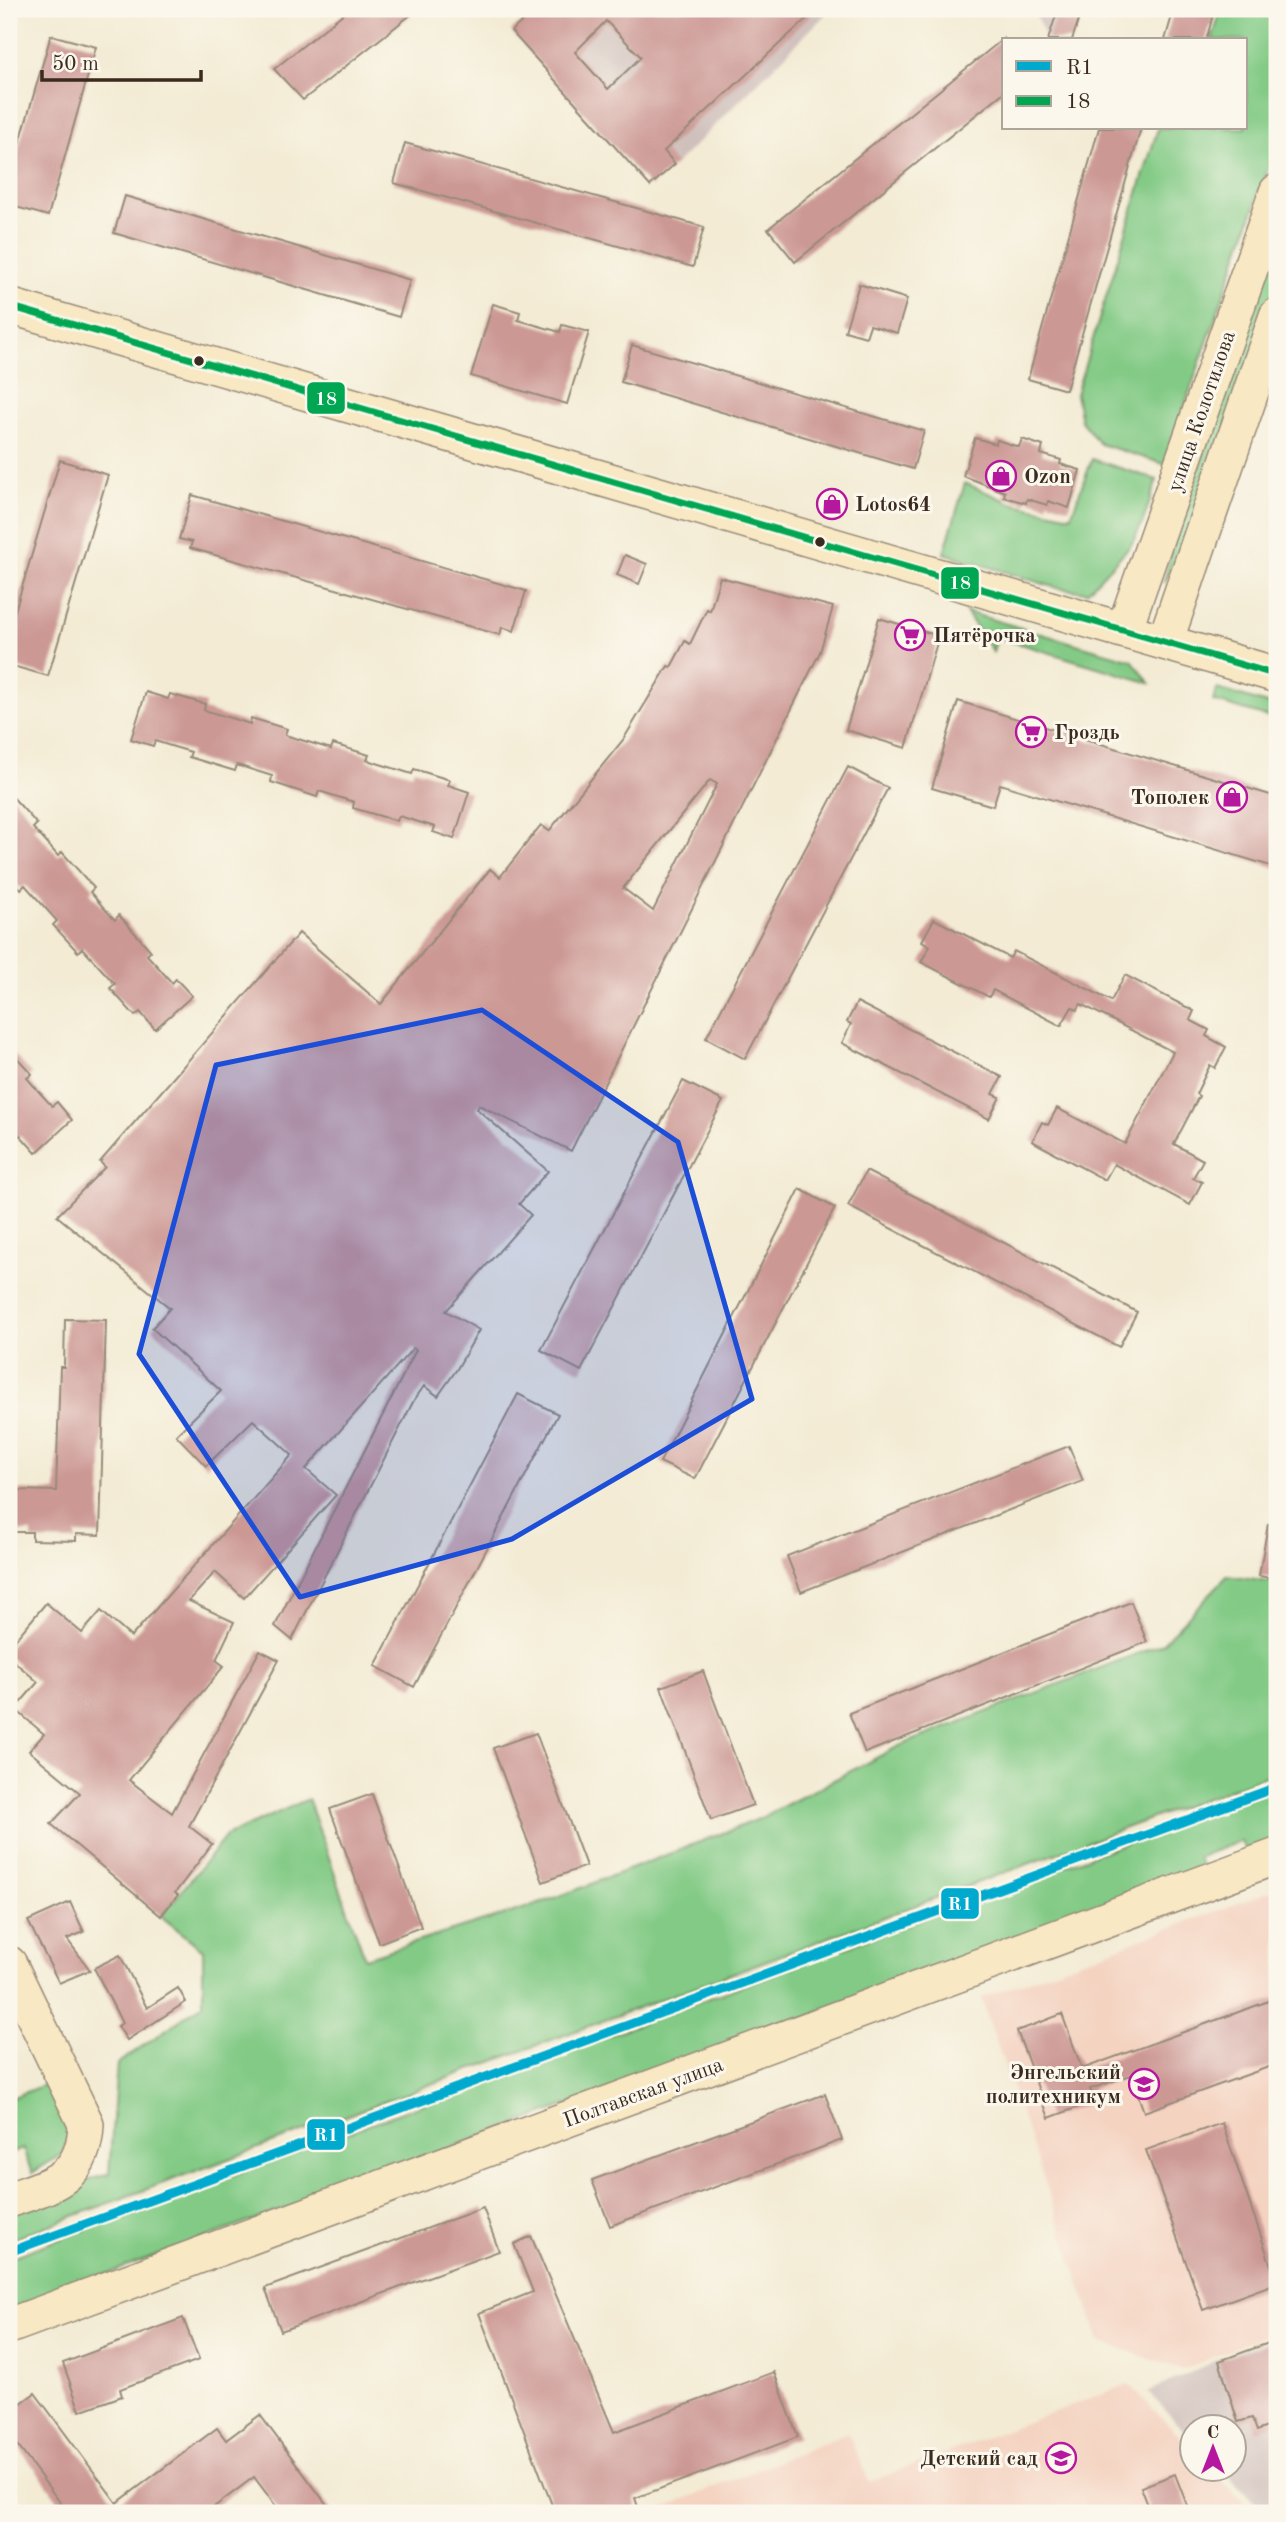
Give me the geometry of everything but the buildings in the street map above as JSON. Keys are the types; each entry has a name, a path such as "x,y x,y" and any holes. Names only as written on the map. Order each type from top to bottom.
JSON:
{"main road":[{"name":"улица Колотилова","path":"1124,631 1277,192"},
{"path":"9,306 1277,675"},
{"name":"улица Колотилова","path":"1165,642 1277,316"},
{"name":"Полтавская улица","path":"9,2326 1277,1856"},
{"path":"9,1964 86,2124 85,2146 69,2173 51,2184 9,2200"}],"highlighted area":[{"path":"482,1010 678,1142 752,1399 512,1539 300,1597 139,1354 216,1065"}],"shaded area":[{"path":"537,9 831,9 650,187 511,31"},
{"path":"1033,9 1082,9 1073,38 1046,38"},
{"name":"Энгельский политехникум","path":"1277,1889 1277,2330 1182,2370 1100,2341 981,1998"},
{"path":"1277,2337 1277,2513 1260,2513 1255,2503 1237,2484 1248,2484 1248,2414 1178,2414 1178,2423 1148,2392 1223,2357"},
{"name":"Детский сад","path":"1128,2384 1178,2434 1178,2484 1226,2484 1250,2513 651,2513 848,2433 869,2482"}],"green space":[{"path":"1221,9 1277,9 1277,144 1164,464 1100,444 1081,421 1076,394 1157,130 1248,130 1248,38 1213,38"},
{"path":"1277,245 1277,286 1187,548 1164,583 1174,540"},
{"path":"1092,459 1157,480 1142,524 1131,545 1087,592 1057,588 944,553 965,483 1014,504 1071,516"},
{"path":"966,612 1132,660 1150,683 997,637 993,652"},
{"path":"1217,689 1277,707 1277,720 1213,701"},
{"path":"1227,1576 1277,1583 1277,1772 9,2240 9,2210 109,2173 117,2064 203,2004 203,1950 161,1916 226,1836 308,1799 365,1958 542,1903 759,1819 899,1746 1162,1644"},
{"path":"1277,1787 1277,1844 1247,1856 1241,1841 1198,1857 1203,1872 9,2310 9,2258"},
{"path":"53,2081 71,2130 62,2154 32,2173 23,2149 9,2154 9,2099"}],"transit line":[{"name":"18","path":"9,306 1277,675"},
{"name":"R1","path":"9,2252 1277,1787"}],"place":[{"name":"Ozon","path":"1001,476"},
{"name":"Lotos64","path":"832,504"},
{"name":"Пятёрочка","path":"910,635"},
{"name":"Гроздь","path":"1031,732"},
{"name":"Тополек","path":"1232,797"},
{"name":"Энгельский политехникум","path":"1144,2084"},
{"name":"Детский сад","path":"1061,2458"}]}
